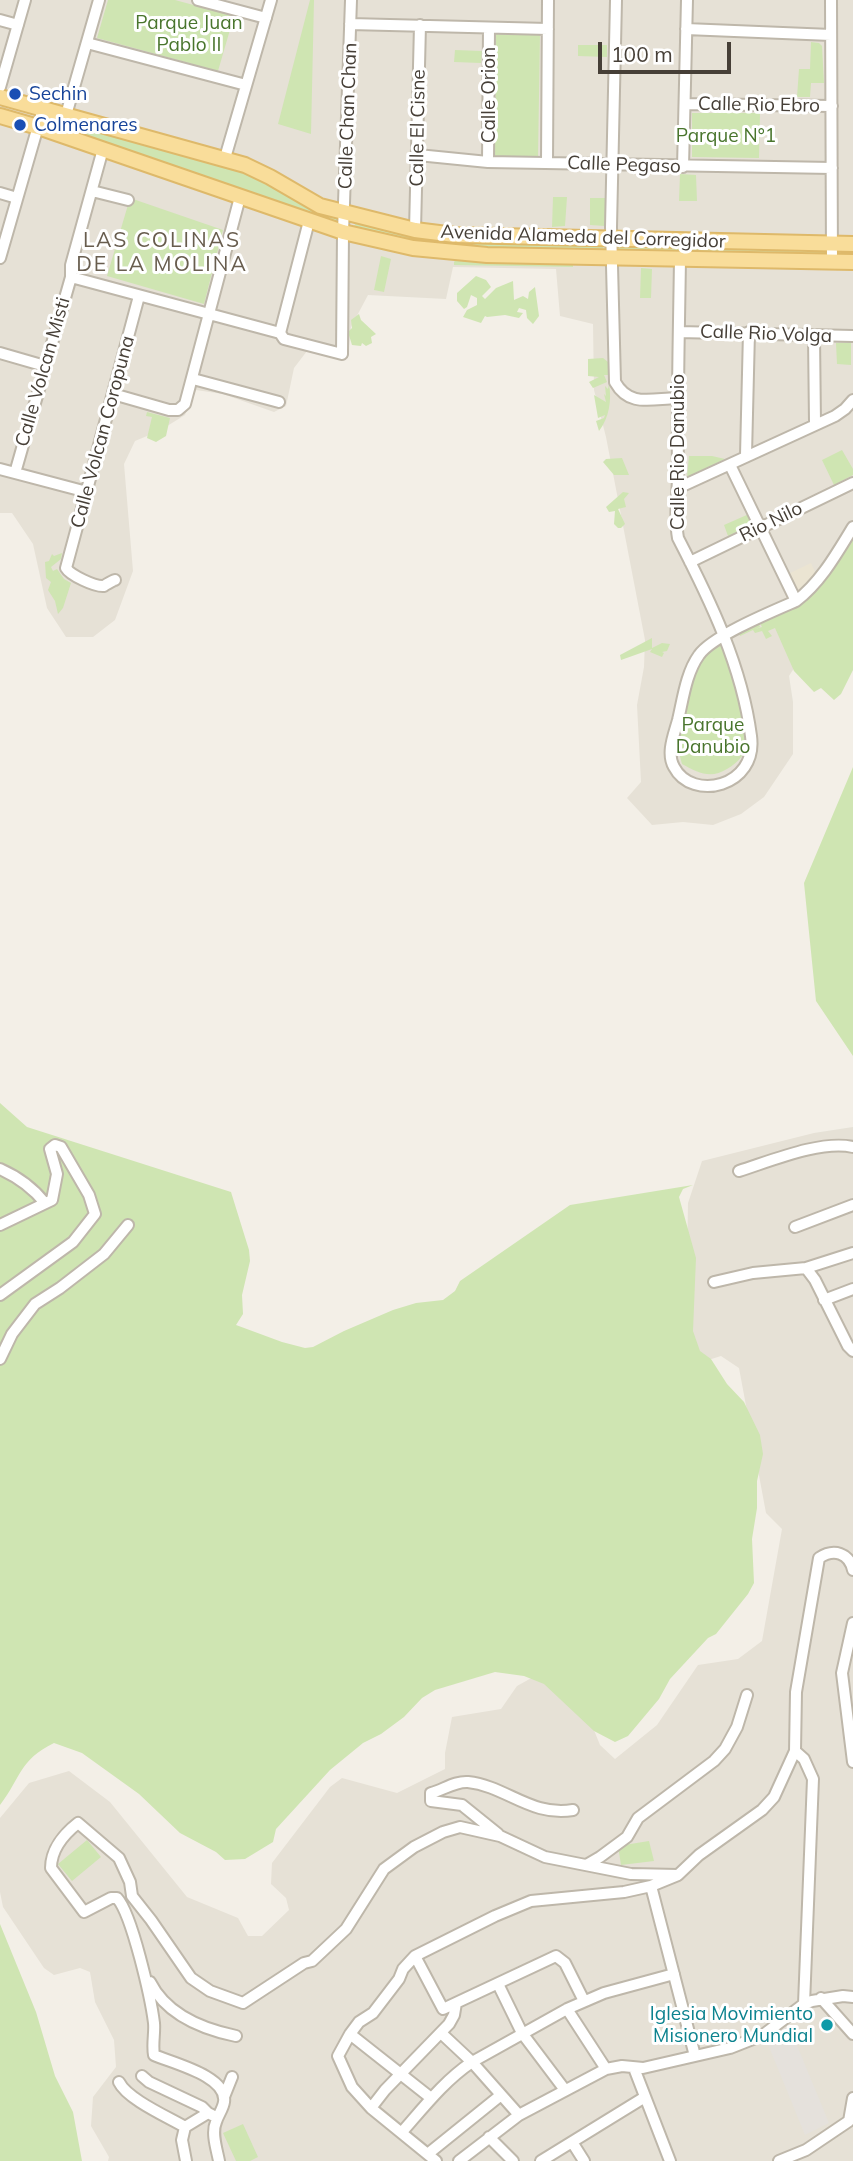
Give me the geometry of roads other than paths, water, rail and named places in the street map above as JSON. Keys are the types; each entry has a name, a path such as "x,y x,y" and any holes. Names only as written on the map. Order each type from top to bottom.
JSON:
{"main road":[{"name":"Avenida Alameda del Corregidor","path":"0,97 225,158 257,170 320,206 415,230 496,237 853,244"},
{"name":"Avenida Alameda del Corregidor","path":"0,116 343,232 413,248 464,254 853,262"}],"street":[{"path":"0,87 25,0"},
{"path":"66,115 99,0"},
{"path":"198,0 266,18"},
{"path":"225,158 271,0"},
{"name":"Calle Chan Chan","path":"280,333 284,339 342,354 343,232 351,0"},
{"path":"547,162 548,0"},
{"path":"616,0 611,239 615,382 624,396 631,399 677,398"},
{"path":"683,167 687,0"},
{"path":"831,0 834,228 832,262"},
{"path":"0,20 18,26"},
{"path":"351,24 548,29"},
{"name":"Calle El Cisne","path":"415,230 420,26"},
{"name":"Calle Orion","path":"488,162 489,27"},
{"path":"686,29 831,35"},
{"path":"87,43 246,85"},
{"name":"Calle Rio Ebro","path":"685,104 832,106"},
{"path":"0,258 43,109"},
{"name":"Calle Volcan Misti","path":"15,473 71,276 71,265 103,149"},
{"name":"Calle Pegaso","path":"418,155 488,162 832,168"},
{"path":"92,191 128,200"},
{"path":"0,193 17,198"},
{"path":"113,394 178,410 185,404 240,197"},
{"path":"71,276 280,333 309,221"},
{"name":"Calle Rio Danubio","path":"680,259 678,488 675,522 678,538 724,636"},
{"name":"Calle Volcan Coropuna","path":"115,580 101,585 73,576 66,568 139,296"},
{"name":"Calle Rio Volga","path":"679,332 853,336"},
{"path":"747,456 749,332"},
{"path":"814,336 815,423"},
{"path":"0,353 45,366"},
{"path":"193,379 279,401"},
{"path":"678,488 835,416 853,400"},
{"path":"730,465 796,601"},
{"path":"0,469 87,492"},
{"name":"Rio Nilo","path":"690,562 853,483"},
{"path":"724,636 738,676 752,747 747,765 741,773 713,786 694,783 678,773 673,766 671,748 691,669 707,646 724,636 796,601 819,580 853,527"},
{"path":"739,1171 820,1148 840,1144 853,1147"},
{"path":"0,1224 52,1200 57,1174 50,1149 58,1146 65,1150 89,1195 95,1214 73,1242 0,1295"},
{"path":"0,1169 20,1179 46,1203"},
{"path":"795,1227 853,1205"},
{"path":"0,1359 12,1334 35,1304 104,1254 128,1225"},
{"path":"714,1282 744,1275 806,1268 853,1253"},
{"path":"806,1268 853,1351"},
{"path":"824,1300 853,1289"},
{"path":"501,2095 433,2157 371,2108 352,2087 338,2056 359,2022 373,2013 415,1956 531,1901 624,1892 651,1886 681,1873 699,1855 762,1810 774,1797 795,1751 796,1692 820,1558 827,1553 837,1552 846,1556 853,1570"},
{"path":"853,1623 842,1674 853,1762"},
{"path":"588,1864 627,1837 638,1818 715,1761 737,1727 747,1695"},
{"path":"795,1751 804,1759 813,1779 804,2004"},
{"path":"500,1836 462,1805 431,1801 431,1793 454,1783 466,1782 548,1812 573,1810"},
{"path":"224,2097 218,2084 176,2062 154,2055 154,2024 141,1964 122,1903 117,1898 111,1898 84,1912 51,1868 53,1853 78,1823 119,1858 130,1882 132,1896 191,1978 200,1986 227,1999 243,2003 304,1964 312,1962 346,1929 384,1869 414,1847 443,1832 460,1827 500,1836 545,1857 632,1874 681,1873"},
{"path":"651,1886 695,2056"},
{"path":"131,1930 151,1920"},
{"path":"415,1956 443,2009 556,1956 565,1963 584,2001"},
{"path":"141,1964 157,1996 172,2011 221,2033 236,2036"},
{"path":"402,2132 459,2071 472,2062 584,2001 621,1987 674,1974"},
{"path":"498,1984 522,2033 565,2090"},
{"path":"459,2161 519,2115 606,2069 622,2066 643,2068 730,2048 763,2035 804,2004 821,1998 853,1997"},
{"path":"821,1998 853,2034"},
{"path":"371,2108 441,2033 454,2015 456,2003"},
{"path":"567,2010 606,2069"},
{"path":"441,2033 472,2062 519,2115"},
{"path":"350,2034 432,2098"},
{"path":"634,2068 669,2157 656,2161"},
{"path":"142,2076 214,2115"},
{"path":"219,2161 214,2115 232,2077"},
{"path":"119,2082 132,2098 185,2127"},
{"path":"541,2161 645,2097"},
{"path":"779,2161 806,2150 851,2124 853,2098"},
{"path":"185,2127 214,2115"},
{"path":"185,2127 182,2140 186,2161"},
{"path":"489,2137 513,2161"},
{"path":"572,2142 584,2161"}],"place":[{"name":"Sechin","path":"15,94"},
{"name":"Colmenares","path":"20,125"},
{"name":"Iglesia Movimiento Misionero Mundial","path":"827,2025"}],"district":[{"name":"LAS COLINAS DE LA MOLINA","path":"162,253"}],"park label":[{"name":"Parque Juan Pablo II","path":"189,34"},
{"name":"Parque N°1","path":"726,136"},
{"name":"Parque Danubio","path":"713,736"}]}
